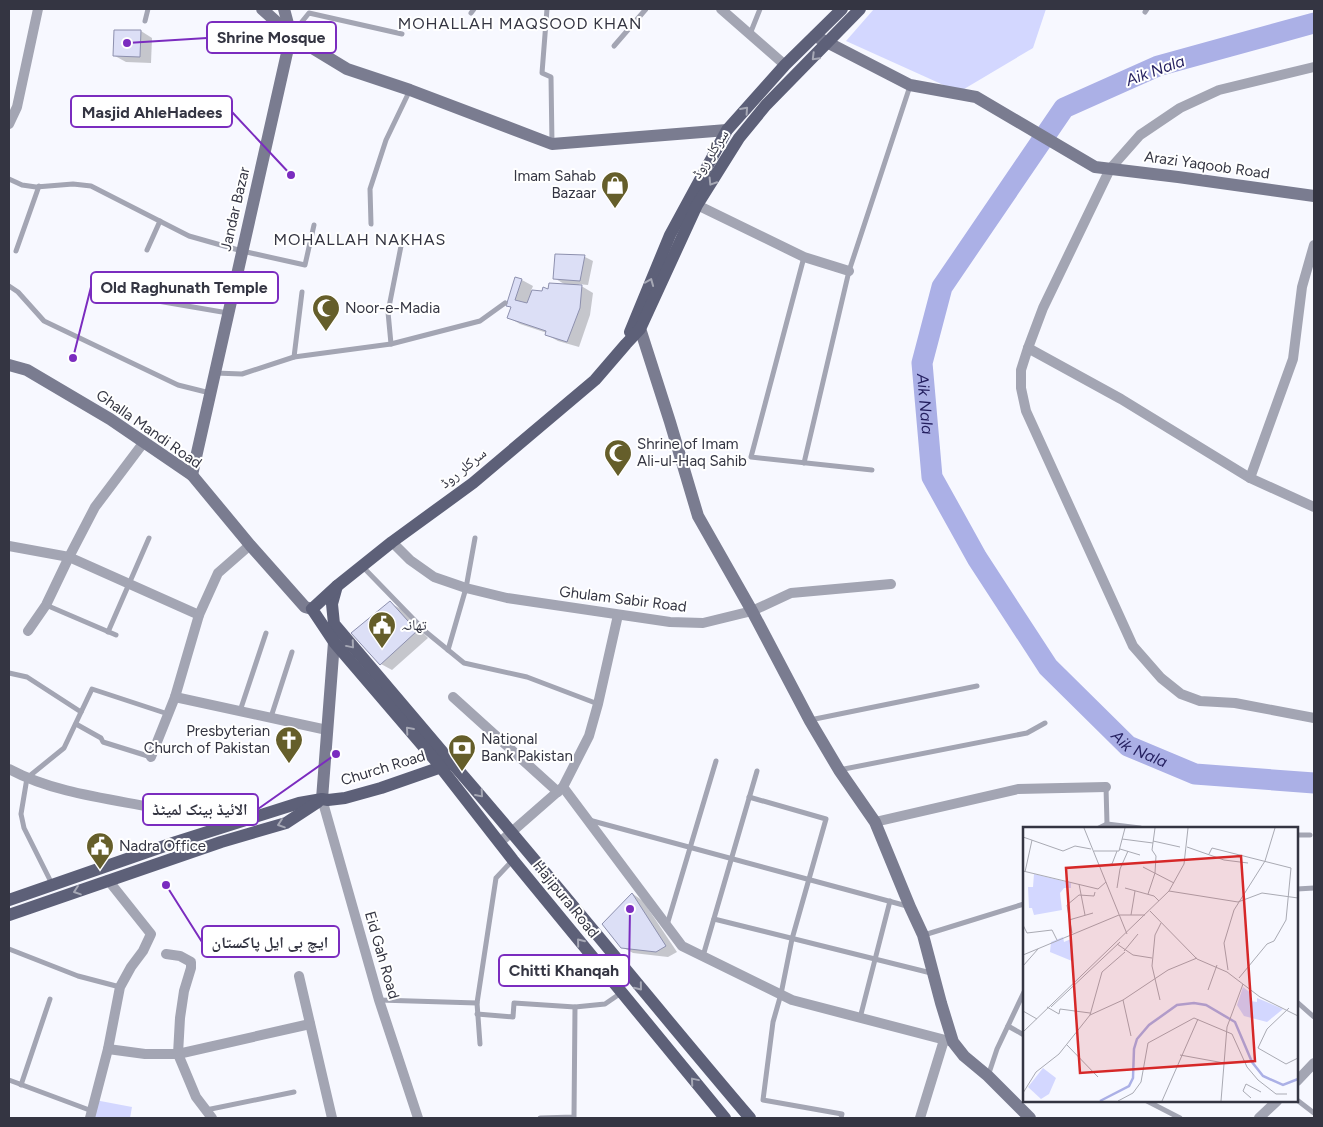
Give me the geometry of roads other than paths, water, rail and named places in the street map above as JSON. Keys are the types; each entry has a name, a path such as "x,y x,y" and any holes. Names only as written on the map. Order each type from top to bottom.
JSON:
{"main road":[{"name":"سرکلر روڈ","path":"692,202 727,130 785,65 842,9"},
{"name":"سرکلر روڈ","path":"312,609 337,586 392,542 473,483 595,380 626,344 638,322 670,234 692,202 766,105 860,9"},
{"path":"337,586 332,604 334,624 512,832 750,1118"},
{"name":"Hajipura Road","path":"312,609 334,642 440,767 499,843 725,1118"},
{"name":"Church Road","path":"9,900 176,842 299,804 322,799 345,798 453,764"},
{"path":"9,915 222,842 286,823 322,799"}],"street":[{"path":"9,124 17,107 38,9"},
{"path":"262,9 291,35 347,69 410,90 552,144 727,130"},
{"name":"Jandar Bazar","path":"192,475 291,35 284,9"},
{"path":"721,9 785,65"},
{"path":"815,36 910,85"},
{"path":"1314,67 1219,90 1180,108 1140,135 1110,169 1043,308 1021,370 1021,388 1026,411 1133,646 1161,678 1181,694 1200,700 1235,702 1314,718"},
{"name":"Arazi Yaqoob Road","path":"910,85 976,97 1095,167 1314,196"},
{"path":"692,202 804,257 849,271"},
{"path":"1250,478 1293,359 1302,287 1313,257 1314,245"},
{"path":"638,322 698,516 752,611 810,720 839,770 875,822 910,907 924,935 949,1041 920,1118"},
{"path":"1028,348 1122,399 1250,478 1314,507"},
{"name":"Ghalla Mandi Road","path":"9,365 27,370 110,419 192,475 305,607 312,609"},
{"path":"28,631 46,606 95,507 144,442"},
{"name":"Ghulam Sabir Road","path":"392,542 410,560 434,577 466,588 507,598 670,622 703,624 752,611 791,593 891,584"},
{"path":"151,757 175,697 200,615 218,573 250,545"},
{"path":"9,546 69,557 200,615"},
{"path":"499,843 560,789 589,736 618,615"},
{"name":"Church Road","path":"322,799 334,642"},
{"path":"175,697 327,730"},
{"path":"453,697 560,789 587,819 682,946 792,1000 949,1041 988,1076 1030,1118"},
{"path":"9,769 27,778 60,789 151,808"},
{"path":"875,822 1018,788 1106,787"},
{"name":"Eid Gah Road","path":"322,799 379,1000 418,1118"},
{"path":"91,1115 108,1049 120,987 143,951 150,934 108,880"},
{"path":"166,954 180,956 191,962 180,1018 178,1054 196,1097 209,1114"},
{"path":"299,976 332,1118"},
{"path":"108,1049 145,1054 178,1054 310,1024"},
{"path":"1298,1079 1314,1063"},
{"path":"1259,1118 1276,1102"}],"lane":[{"path":"145,21 148,9"},
{"path":"547,9 542,73 551,77 552,144"},
{"path":"614,46 646,9"},
{"path":"749,35 760,9"},
{"path":"291,35 309,13 402,34"},
{"path":"804,463 849,271 910,85"},
{"path":"371,224 370,189 386,140 410,90"},
{"path":"9,179 22,185 73,184 91,186 189,236 242,251 305,265 314,225"},
{"path":"16,251 39,186"},
{"path":"147,250 160,221"},
{"path":"391,344 388,312 402,241"},
{"path":"804,257 751,457 872,470"},
{"path":"9,286 18,292 44,321 178,385 210,393"},
{"path":"294,357 302,292"},
{"path":"146,299 228,313"},
{"path":"215,373 242,374 294,357 391,344 480,321 505,303"},
{"path":"108,632 149,538"},
{"path":"448,650 466,588 475,538"},
{"path":"362,566 426,632 464,663 527,677 598,704"},
{"path":"46,606 116,635"},
{"path":"240,711 266,633"},
{"path":"271,717 292,652"},
{"path":"9,673 26,678 81,712"},
{"path":"810,720 977,686"},
{"path":"52,885 24,828 22,814 27,778 64,748 92,688 168,714"},
{"path":"839,770 1027,733 1045,723"},
{"path":"76,724 101,738 103,742 151,757"},
{"path":"666,926 716,761"},
{"path":"703,956 757,771"},
{"path":"1106,787 1106,824"},
{"path":"749,797 826,819 792,939 781,994 773,1022 763,1100 842,1114 841,1118"},
{"path":"587,819 910,907"},
{"path":"1102,827 1106,824 1132,827"},
{"path":"1298,835 1310,835"},
{"path":"480,1044 476,1003 496,878 513,860"},
{"path":"1298,889 1314,888"},
{"path":"860,1018 890,901"},
{"path":"924,935 1023,904"},
{"path":"714,919 933,974"},
{"path":"9,949 78,976 120,987"},
{"path":"477,1014 513,1017 514,1003 575,1007 605,1004 621,993"},
{"path":"988,1076 997,1049 1023,994"},
{"path":"21,1085 50,999"},
{"path":"379,1000 476,1003"},
{"path":"1298,1003 1314,1016"},
{"path":"540,1118 574,1117 575,1007"},
{"path":"1008,1026 1023,1034"},
{"path":"9,1080 91,1115"},
{"path":"209,1114 294,1092"},
{"path":"1298,1101 1314,1113"},
{"path":"1149,1102 1180,1118"}],"waterway":[{"name":"Aik Nala","path":"1314,23 1158,66 1064,108 942,287 922,363 932,477 977,558 1048,667 1128,746 1195,774 1314,783"}],"place":[{"name":"Shrine Mosque","path":"127,43"},
{"name":"Masjid AhleHadees","path":"291,175"},
{"name":"Imam Sahab Bazaar","path":"615,209"},
{"name":"Noor-e-Madia","path":"326,332"},
{"name":"Old Raghunath Temple","path":"73,358"},
{"name":"Shrine of Imam Ali-ul-Haq Sahib","path":"618,477"},
{"name":"تھانہ","path":"382,649"},
{"name":"الائیڈ بینک لمیٹڈ","path":"336,754"},
{"name":"Presbyterian Church of Pakistan","path":"289,764"},
{"name":"National Bank Pakistan","path":"462,772"},
{"name":"Nadra Office","path":"100,870"},
{"name":"ایچ بی ایل پاکستان","path":"166,885"},
{"name":"Chitti Khanqah","path":"630,909"}],"district":[{"name":"MOHALLAH MAQSOOD KHAN","path":"520,23"},
{"name":"MOHALLAH NAKHAS","path":"360,239"}]}
